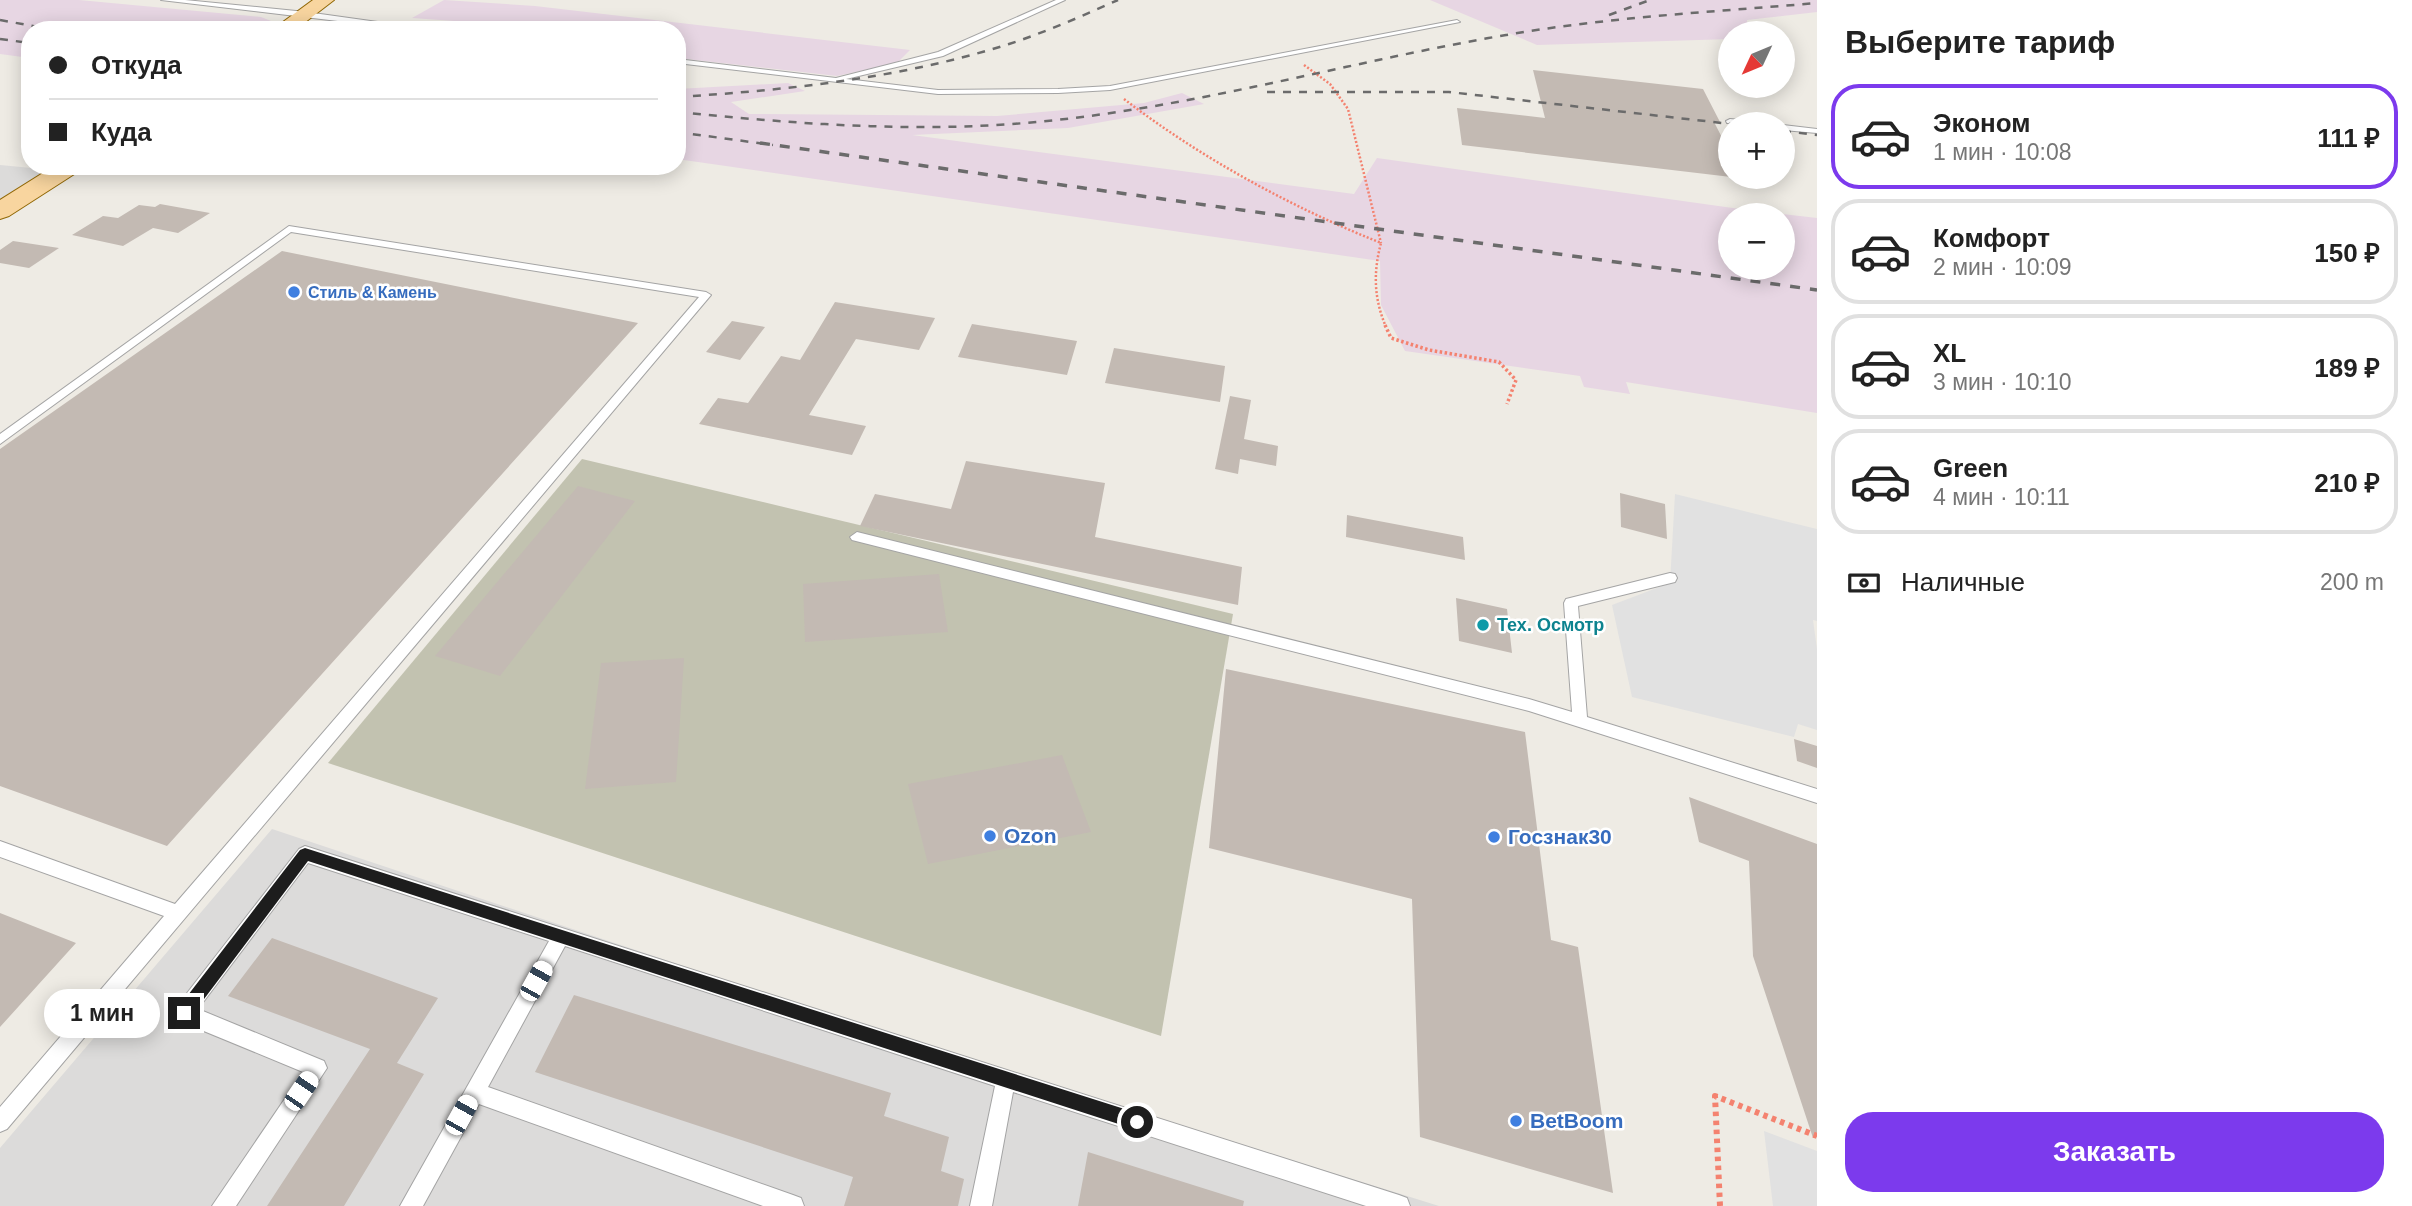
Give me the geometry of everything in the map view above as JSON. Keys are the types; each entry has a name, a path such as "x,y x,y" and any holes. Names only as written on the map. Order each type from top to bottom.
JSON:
{"main road":[{"path":"296,21 325,0"},
{"path":"0,211 57,175"}],"lane":[{"path":"164,0 361,21"},
{"path":"828,81 940,54 1062,0"},
{"path":"686,62 938,92 1058,91 1110,88 1457,22"},
{"path":"1795,128 1817,131"},
{"path":"0,440 289,229 706,295 0,1122"},
{"path":"856,537 1529,705 1817,796"},
{"path":"1580,722 1571,603 1670,578"},
{"path":"0,849 178,913"},
{"path":"223,1206 317,1068 184,1013 305,854 1399,1206"},
{"path":"411,1206 561,936"},
{"path":"981,1206 1006,1079"},
{"path":"474,1092 793,1206"}],"path":[{"path":"1289,54 1329,84 1348,109 1381,243 1377,258 1376,304 1391,338 1429,349 1499,362 1516,380 1507,404"},
{"path":"1110,88 1159,127 1213,160 1355,233 1381,243"},
{"path":"1720,1206 1715,1096 1817,1136"}],"shaded area":[{"path":"0,0 79,0 261,17 271,21 21,21 21,57 0,54"},
{"path":"444,0 535,6 663,21 454,21 412,18"},
{"path":"1430,0 1817,0 1817,12 1747,21 1718,21 1718,39 1537,45"},
{"path":"686,24 910,50 897,63 837,76 686,59"},
{"path":"788,83 805,91 731,102 749,114 997,116 1144,103 1182,93 1204,104 1068,128 912,135 1354,194 1377,158 1718,206 1718,280 1795,280 1795,215 1817,218 1817,413 1626,382 1630,394 1584,387 1580,376 1405,351 1381,305 1380,261 686,160 686,89"},
{"path":"0,165 21,167 21,175 44,175 0,204"},
{"path":"582,459 1233,614 1161,1036 328,763"},
{"path":"1675,494 1817,529 1817,621 1813,620 1817,649 1817,730 1798,724 1794,737 1632,697 1612,605 1670,583"},
{"path":"272,829 885,1033 1439,1206 0,1206 0,1148"},
{"path":"1764,1131 1817,1151 1817,1206 1773,1206"}],"building":[{"path":"1533,70 1703,89 1718,118 1718,122 1714,122 1718,130 1718,175 1462,145 1457,108 1545,118"},
{"path":"160,204 210,213 178,233 153,228 123,246 72,235 103,216 118,218 139,205 155,207"},
{"path":"13,241 59,248 29,268 0,263 0,250"},
{"path":"282,251 638,323 167,846 0,786 0,449"},
{"path":"835,302 935,318 919,350 856,339 809,415 866,426 852,455 699,424 718,398 748,403 781,356 800,360"},
{"path":"732,321 765,327 740,360 706,352"},
{"path":"972,324 1077,341 1067,375 958,357"},
{"path":"1114,348 1225,366 1220,402 1105,383"},
{"path":"1230,396 1251,400 1244,439 1278,446 1276,466 1240,459 1238,474 1215,469"},
{"path":"966,461 1105,483 1095,537 1242,567 1238,605 860,526 875,494 951,509"},
{"path":"578,486 635,501 500,676 435,656"},
{"path":"1620,493 1665,504 1667,539 1621,527"},
{"path":"1347,515 1463,537 1465,560 1346,537"},
{"path":"939,574 948,632 805,642 803,584"},
{"name":"Тех. Осмотр","path":"1456,598 1507,609 1512,653 1459,641"},
{"path":"684,658 676,782 585,789 601,663"},
{"path":"1226,669 1525,732 1551,940 1578,947 1613,1193 1420,1137 1412,899 1209,848"},
{"path":"1794,739 1817,746 1817,768 1797,761"},
{"path":"1062,755 1091,832 928,864 908,784"},
{"path":"1689,797 1817,844 1817,1137 1813,1138 1753,956 1749,861 1699,842"},
{"path":"0,913 76,943 0,1027"},
{"path":"272,938 438,998 397,1063 424,1074 344,1206 267,1206 370,1049 228,996"},
{"path":"574,995 891,1093 884,1116 949,1137 941,1171 964,1179 958,1206 844,1206 853,1177 535,1072"},
{"path":"1088,1152 1244,1201 1243,1206 1078,1206"}],"railway":[{"path":"686,96 845,81 928,66 1023,39 1118,0"},
{"path":"1609,15 1650,0"},
{"path":"686,113 886,127 970,126 1075,118 1199,98 1506,35 1583,24 1817,3"},
{"path":"0,20 21,24"},
{"path":"0,39 21,42"},
{"path":"1267,92 1449,92 1718,123"},
{"path":"1795,132 1817,135"},
{"path":"686,133 773,145"},
{"path":"760,143 1817,290"}],"place":[{"name":"Стиль & Камень","path":"294,292"},
{"name":"Тех. Осмотр","path":"1483,625"},
{"name":"Ozon","path":"990,836"},
{"name":"Госзнак30","path":"1494,837"},
{"name":"BetBoom","path":"1516,1121"}],"route":[{"path":"184,1013 305,854 1137,1122"}]}
